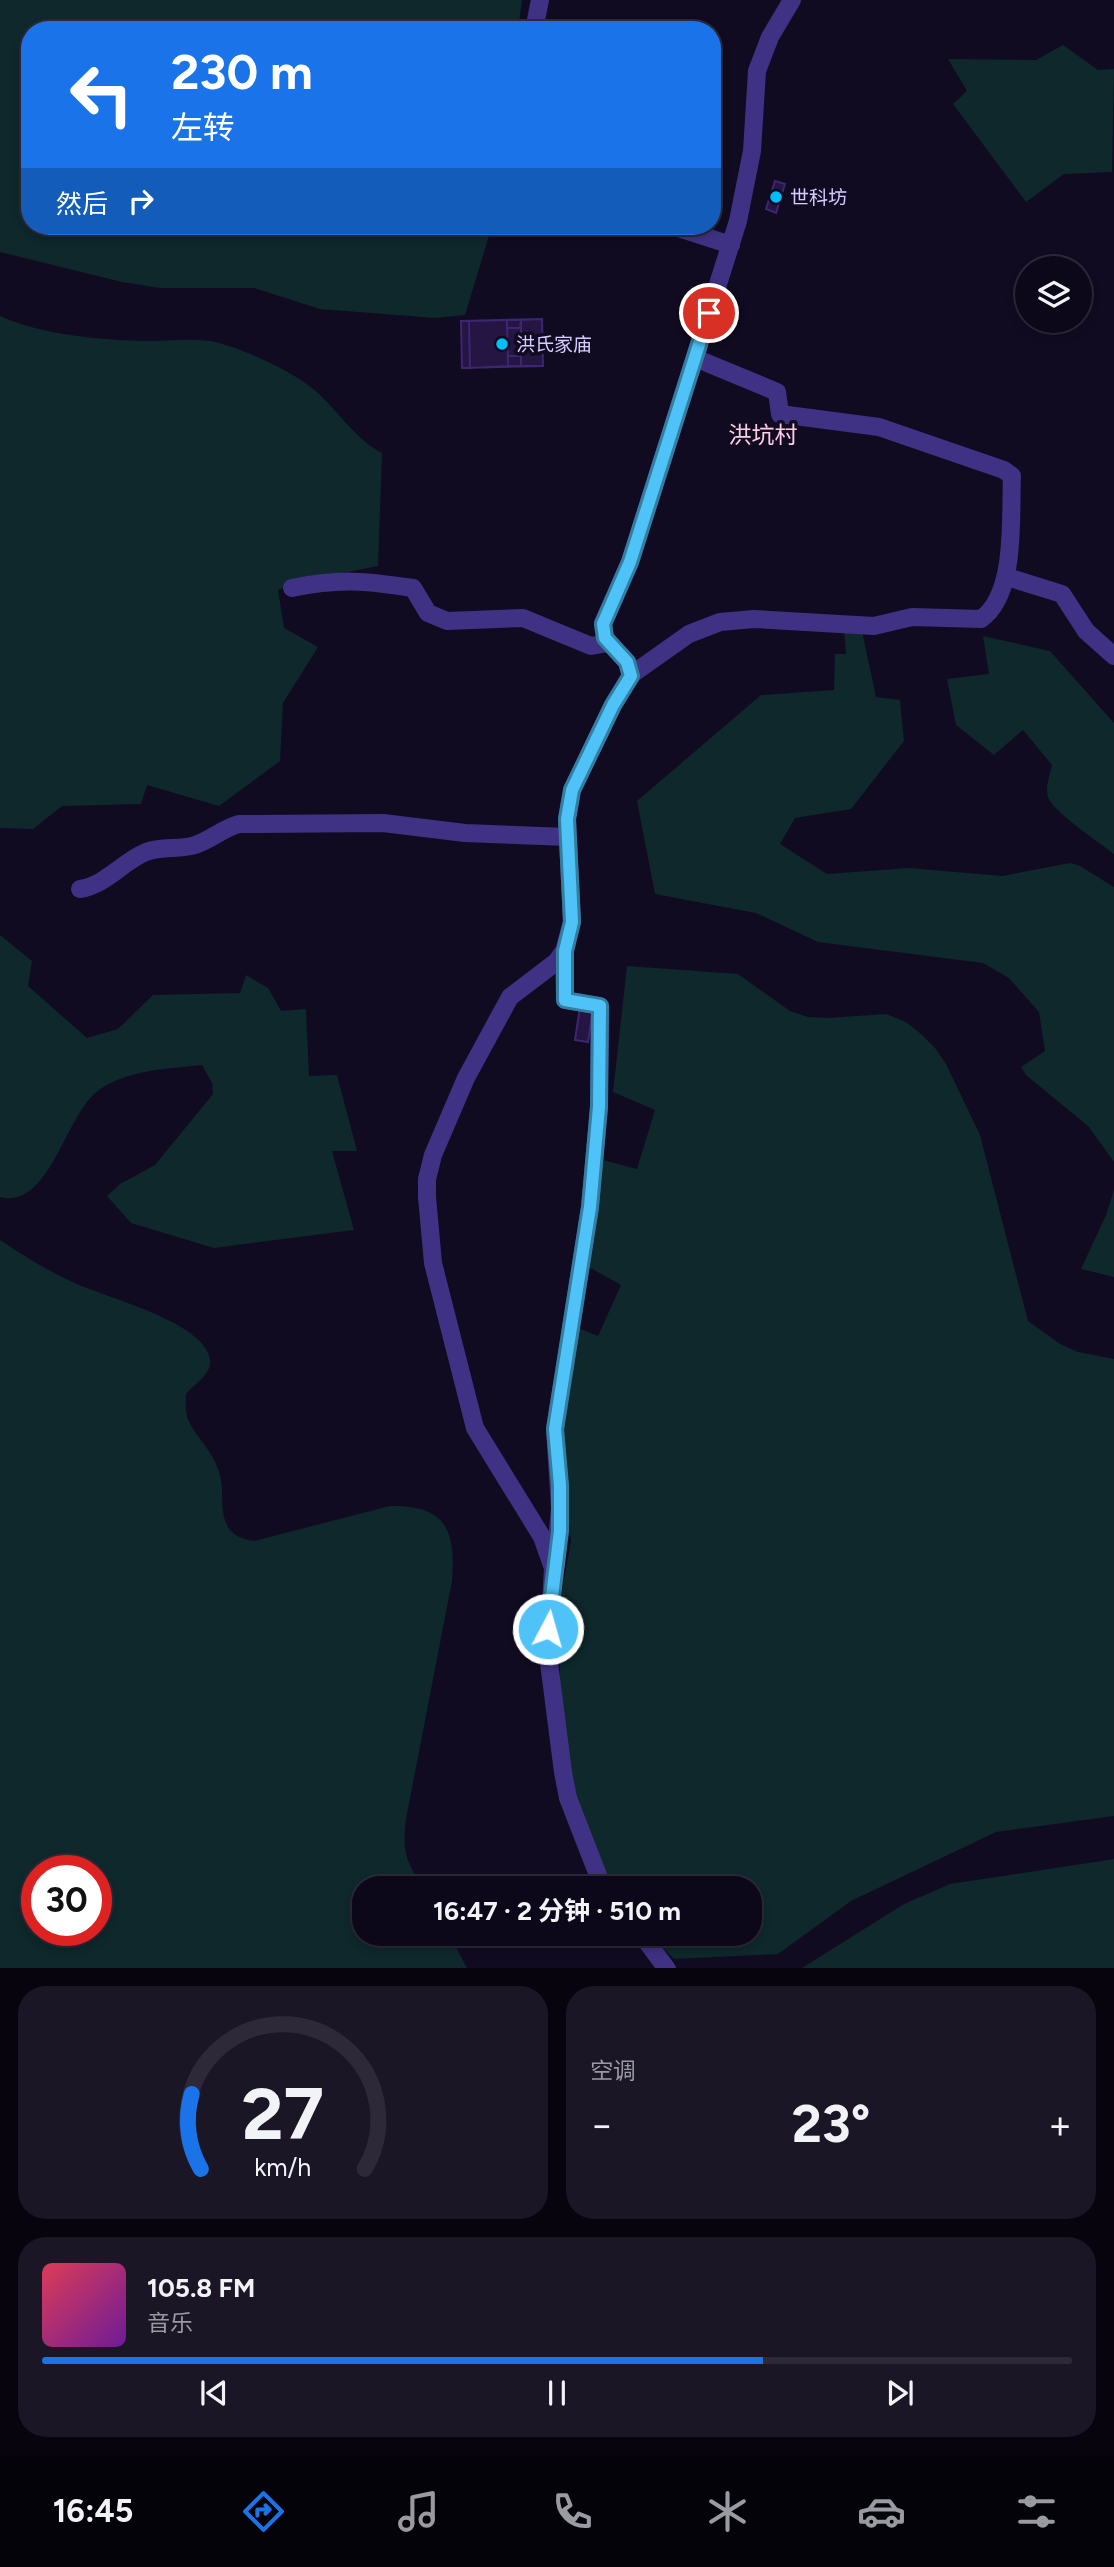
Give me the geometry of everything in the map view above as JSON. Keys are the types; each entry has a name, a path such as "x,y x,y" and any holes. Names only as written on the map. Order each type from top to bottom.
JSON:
{"street":[{"path":"536,21 540,0"},
{"path":"631,676 627,662 608,643 603,633 603,624 630,562 731,245 748,175 757,71 770,37 792,0"},
{"path":"700,235 731,245"},
{"path":"598,1876 568,1798 548,1655 554,1571 560,1531 555,1429 590,1207 596,1157 600,1069 600,1006 565,1000 565,951 572,922 567,819 575,781 613,705 631,676 689,634 720,622 754,619 874,626 912,617 981,619 994,606 1007,577 1012,476 1004,470 879,427 780,414 777,391 695,358"},
{"path":"1007,577 1062,594 1086,631 1114,656"},
{"path":"292,588 324,581 355,580 414,587 428,613 447,621 523,618 591,646 608,643"},
{"path":"80,889 94,887 146,852 195,845 239,824 383,823 465,833 568,837"},
{"path":"554,1571 542,1537 475,1428 433,1263 426,1197 428,1172 446,1122 466,1078 510,997 556,962 565,951"},
{"path":"650,1946 666,1968"}],"green space":[{"path":"0,0 522,0 519,21 21,21 21,235 489,235 465,315 435,318 320,309 254,288 160,288 122,282 0,252"},
{"path":"1063,45 1098,70 1114,69 1112,172 1064,174 1026,202 953,104 967,91 948,59 1036,60"},
{"path":"0,316 34,328 91,338 202,340 249,353 312,388 362,439 382,453 378,566 301,581 278,590 284,628 318,647 283,703 280,761 219,806 147,785 141,804 62,806 33,829 0,828"},
{"path":"844,630 862,631 876,697 900,700 904,741 851,809 795,818 780,844 827,874 909,868 1002,876 1070,863 1080,866 1114,887 1114,1162 1089,1127 1026,1075 1021,1067 1045,1051 1039,1012 1009,978 983,963 818,942 756,913 655,894 637,801 761,695 834,690 835,654 846,654"},
{"path":"983,636 1050,651 1114,723 1114,854 1051,803 1047,789 1052,765 1023,730 994,755 956,725 947,679 989,674"},
{"path":"0,935 32,961 28,986 87,1038 118,1029 153,995 240,993 246,975 268,988 281,1011 306,1009 309,1076 337,1075 357,1151 332,1151 354,1230 214,1248 131,1223 107,1196 120,1184 155,1165 213,1094 212,1083 202,1065 136,1074 99,1090 87,1102 56,1157 32,1189 17,1197 0,1197"},
{"path":"627,966 738,974 790,1011 808,1017 828,1018 886,1014 906,1022 935,1048 946,1064 980,1135 1028,1321 1060,1344 1078,1352 1114,1359 1114,1816 996,1832 851,1901 778,1954 674,1959 661,1946 762,1946 762,1876 606,1876 596,1858 575,1796 560,1690 562,1591 571,1541 559,1436 578,1328 598,1336 621,1285 587,1266 603,1160 637,1169 655,1110 613,1092"},
{"path":"1114,1190 1114,1277 1081,1269 1106,1215"},
{"path":"0,1240 65,1278 170,1321 201,1342 209,1355 209,1367 186,1394 186,1413 216,1464 221,1479 225,1519 229,1529 235,1534 254,1541 390,1506 424,1510 444,1524 452,1548 452,1581 405,1831 407,1856 416,1876 352,1876 352,1946 455,1946 467,1968 0,1968"},
{"path":"1114,1859 1114,1968 802,1968 904,1904 950,1884"}],"building":[{"name":"世科坊","path":"775,181 785,184 776,213 766,209"},
{"name":"洪氏家庙","path":"542,319 543,366 462,368 461,321"},
{"path":"542,319 543,366 521,366 521,320"},
{"path":"507,320 521,320 520,328 507,328"},
{"path":"507,320 508,366 470,368 469,321"},
{"path":"461,321 469,321 470,368 462,368"},
{"path":"508,356 521,356 521,366 508,366"},
{"path":"580,1007 593,1008 588,1042 575,1040"}],"place":[{"name":"世科坊","path":"776,197"},
{"name":"洪氏家庙","path":"502,344"}],"district":[{"name":"洪坑村","path":"763,435"}],"route":[{"path":"548,1629 560,1531 560,1485 555,1429 590,1207 600,1081 600,1006 565,1000 565,951 572,922 567,819 572,790 579,772 631,676 630,666 605,638 603,624 630,562 709,313"}]}
